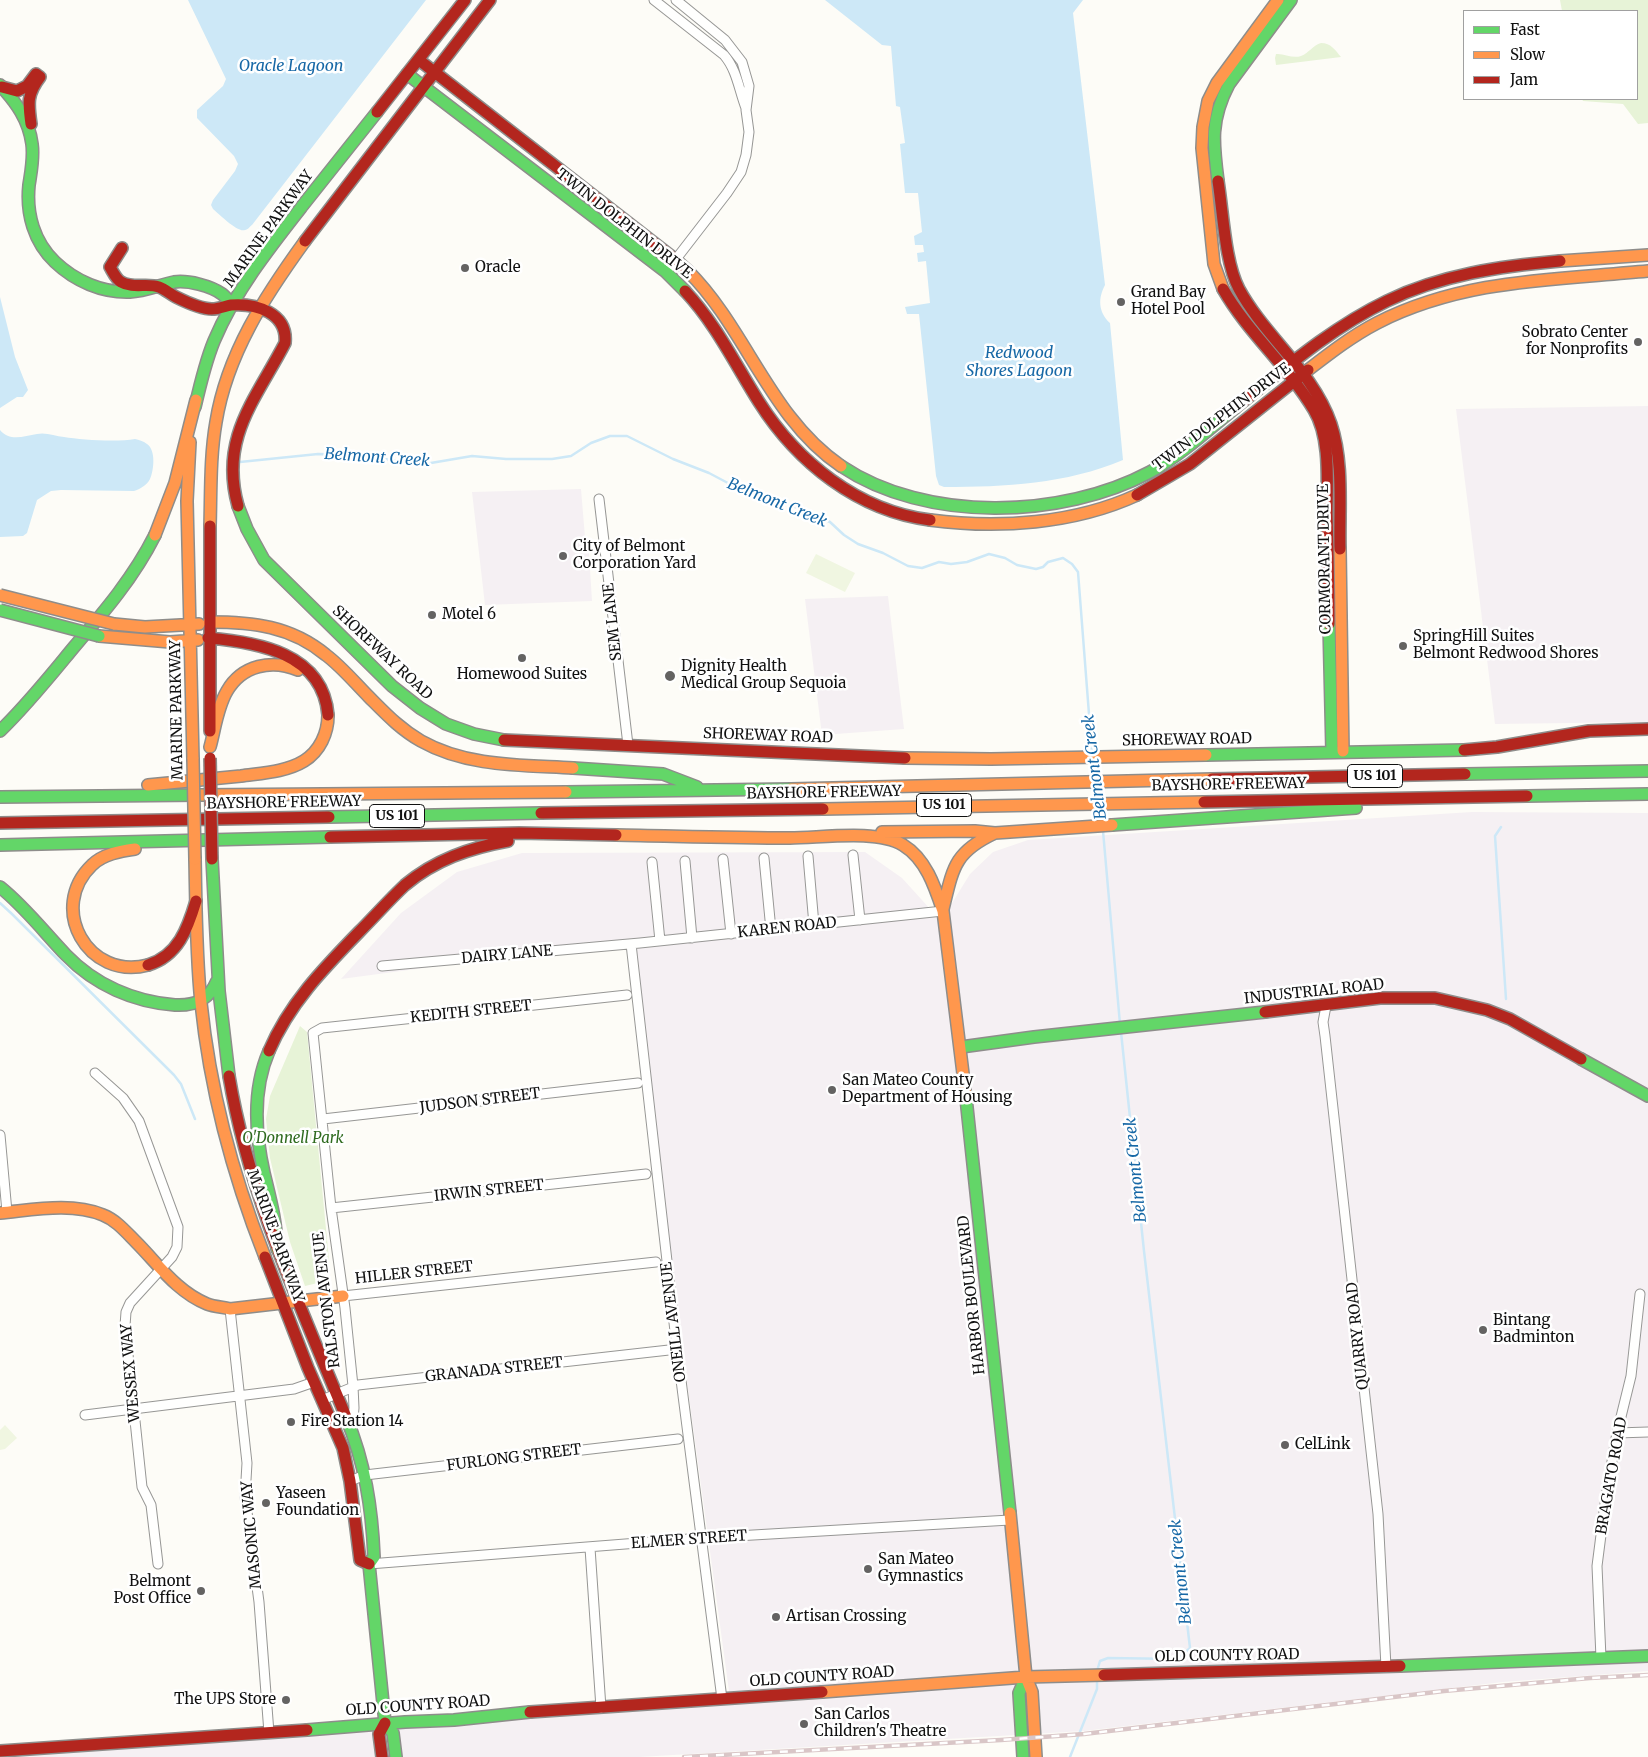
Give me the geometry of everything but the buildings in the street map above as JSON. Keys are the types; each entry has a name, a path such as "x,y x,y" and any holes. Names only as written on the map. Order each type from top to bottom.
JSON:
{"main road":[{"name":"MARINE PARKWAY","path":"350,1481 343,1448 314,1382 248,1214 228,1148 213,1080 201,1003 196,901 187,501 191,434 202,375 210,351 232,305 257,267 465,0"},
{"name":"MARINE PARKWAY","path":"352,1429 261,1208 242,1144 224,1043 217,981 212,859 208,638 211,472 216,423 222,392 233,361 259,309 317,225 490,0"},
{"path":"1278,0 1217,84 1205,111 1202,127 1202,148 1216,272 1232,306 1289,366"},
{"path":"1289,366 1243,295 1232,273 1213,142 1216,116 1225,92 1248,57 1291,0"},
{"name":"TWIN DOLPHIN DRIVE","path":"419,60 676,260 698,281 722,311 780,406 806,438 853,474 878,487 904,497 929,503 961,507 994,508 1063,500 1099,492 1151,471 1176,455 1315,345 1364,312 1400,295 1445,279 1470,273 1515,266 1648,255"},
{"path":"1,86 17,91 27,86 36,74 40,77 30,92 28,100 33,160 28,186 28,206 33,229 44,250 55,262 87,285 123,292 160,287 180,281 219,292 232,305"},
{"name":"TWIN DOLPHIN DRIVE","path":"407,74 666,272 681,286 709,320 766,416 796,451 820,472 845,488 871,501 899,512 926,519 994,524 1066,516 1103,508 1132,498 1160,483 1188,465 1326,355 1374,325 1424,303 1484,287 1517,282 1648,271"},
{"path":"1,86 18,106 32,138"},
{"path":"122,248 110,266 121,282 130,285 160,287 177,297 212,309 232,305"},
{"name":"SHOREWAY ROAD","path":"232,305 259,309 276,316 285,328 286,338 274,366 240,426 235,445 232,470 235,493 240,517 251,540 264,560 392,686 412,704 435,720 461,731 486,738 510,741 946,759 1469,750 1497,748 1589,731 1648,729"},
{"name":"CORMORANT DRIVE","path":"1289,366 1299,377 1315,411 1322,426 1325,443 1337,751"},
{"path":"0,731 106,610 141,561 158,529 171,494 196,400"},
{"path":"0,595 114,624 190,626 209,622 242,622 268,626 296,635 307,641 327,655 399,727 423,742 455,755 488,763 663,774 706,791"},
{"path":"0,610 99,636 147,641 191,641 208,638 250,643 286,654 304,666 312,674 322,690 328,707 327,731 321,744 315,753 295,766 198,781 28,797"},
{"path":"210,752 227,691 234,682 251,668 272,663 292,666 311,679 322,690"},
{"name":"BAYSHORE FREEWAY","path":"0,797 706,791 1096,781 1648,771"},
{"name":"BAYSHORE FREEWAY","path":"0,823 1099,802 1648,794"},
{"path":"790,838 840,832 975,831 995,833 1347,809 1458,797"},
{"path":"0,845 519,833 790,838 875,836 886,837 896,841 922,861 933,882 943,911"},
{"path":"943,911 950,877 957,861 972,844 995,833"},
{"path":"277,1249 278,1234 263,1168 256,1113 260,1076 272,1041 288,1012 318,974 391,898 423,871 447,858 476,848 552,834"},
{"path":"171,842 116,852 93,864 78,883 74,896 72,908 77,932 91,952 110,965 126,968 144,967 155,964 175,949 182,938 196,901"},
{"path":"0,887 37,921 68,957 84,971 108,987 127,996 153,1003 187,1005 201,1003 211,994 217,981"},
{"name":"HARBOR BOULEVARD","path":"943,911 961,1047 1022,1622 1026,1677 1032,1692 1036,1757"},
{"name":"INDUSTRIAL ROAD","path":"961,1047 1134,1026 1326,1006 1380,998 1435,998 1487,1010 1510,1019 1648,1096"},
{"name":"HILLER STREET","path":"4,1212 65,1209 84,1210 103,1216 126,1232 183,1290 205,1303 230,1309 343,1296"},
{"name":"RALSTON AVENUE","path":"352,1429 365,1475 374,1557 369,1564 385,1723 393,1733 396,1757"},
{"name":"RALSTON AVENUE","path":"350,1481 360,1560 369,1564"},
{"name":"OLD COUNTY ROAD","path":"0,1751 1026,1677 1386,1667 1648,1656"},
{"name":"HARBOR BOULEVARD","path":"1023,1757 1019,1693 1026,1677"},
{"name":"RALSTON AVENUE","path":"382,1757 379,1734 385,1723"}],"street":[{"path":"654,0 724,55 730,63 734,70 746,110 749,132 746,155 741,172 666,272"},
{"path":"676,0 725,40 742,62 749,86 746,110"},
{"name":"SEM LANE","path":"599,498 628,745"},
{"path":"853,855 860,920"},
{"path":"808,856 814,925"},
{"path":"764,858 771,930"},
{"path":"723,859 730,934"},
{"path":"686,861 692,938"},
{"path":"652,862 660,941"},
{"name":"KAREN ROAD","path":"631,944 943,911"},
{"name":"DAIRY LANE","path":"382,966 631,944"},
{"name":"ONEILL AVENUE","path":"631,944 677,1349 722,1699"},
{"name":"KEDITH STREET","path":"315,1030 627,995"},
{"name":"QUARRY ROAD","path":"1326,1006 1324,1029 1378,1514 1386,1667"},
{"name":"RALSTON AVENUE","path":"315,1030 313,1036 352,1386 354,1408 352,1429"},
{"name":"WESSEX WAY","path":"95,1074 123,1098 139,1121 178,1227 177,1247 172,1257 130,1303 126,1312 125,1326 142,1487 151,1504 158,1564"},
{"name":"JUDSON STREET","path":"322,1119 638,1083"},
{"path":"0,1135 4,1212"},
{"name":"IRWIN STREET","path":"331,1208 646,1174"},
{"name":"HILLER STREET","path":"343,1296 656,1262"},
{"name":"BRAGATO ROAD","path":"1601,1658 1597,1566 1606,1496 1617,1433 1631,1376 1640,1294"},
{"name":"MASONIC WAY","path":"230,1309 247,1463 245,1497 258,1602 269,1733"},
{"name":"GRANADA STREET","path":"322,1400 352,1386 669,1350"},
{"path":"85,1415 294,1389 314,1382"},
{"path":"1617,1433 1648,1432"},
{"name":"FURLONG STREET","path":"350,1481 365,1475 678,1439"},
{"name":"ELMER STREET","path":"369,1564 702,1538 1010,1520"},
{"path":"590,1548 601,1708"}],"shaded area":[{"path":"1648,406 1648,722 1495,724 1456,409"},
{"path":"581,489 585,537 588,537 592,601 485,605 472,492"},
{"path":"888,596 904,729 822,735 805,599"},
{"path":"1472,812 1648,813 1648,1671 1503,1682 1084,1731 639,1757 3,1757 391,1726 729,1691 627,941 341,979 401,913 457,872 522,853 865,852 902,878 941,921 970,874 993,852 1028,840"}],"green space":[{"path":"1560,0 1648,0 1648,123 1638,124 1623,104 1582,100 1638,100 1638,10 1562,10"},
{"path":"1321,43 1335,49 1341,57 1276,65 1276,54 1294,57 1301,56"},
{"path":"816,554 855,573 845,592 806,573"},
{"name":"O'Donnell Park","path":"300,1026 307,1032 329,1260 326,1281 305,1286 290,1242 270,1158 266,1119 270,1096"},
{"path":"5,1425 17,1438 5,1449 0,1450 0,1430"}],"water":[{"name":"Oracle Lagoon","path":"188,0 426,0 252,225 242,230 229,222 213,209 211,205 238,164 234,156 197,118 197,110 223,86 226,79"},
{"name":"Redwood Shores Lagoon","path":"825,0 1083,0 1073,13 1105,285 1100,305 1103,314 1110,323 1123,460 1080,474 1035,482 967,487 944,487 939,485 936,476 919,314 907,314 905,307 930,303 926,261 918,262 917,253 924,252 923,245 915,245 914,236 922,232 918,193 905,193 900,144 905,143 900,107 896,106 891,46 882,45"},
{"path":"0,297 15,357 28,390 23,397 17,397 0,408"},
{"path":"0,430 4,434 13,437 44,433 89,440 135,439 142,441 152,451 153,466 151,475 145,485 134,491 51,491 37,500 27,533 23,536 0,537"}],"waterway":[{"name":"Belmont Creek","path":"240,462 318,454 353,455 425,464 472,456 506,459 552,459 571,456 591,443 610,436 627,436 673,459 709,473 743,491 761,498 786,503 830,522 844,535 858,544 883,553 908,566 922,568 939,562 951,564 967,562 989,554 1005,558 1017,565 1036,569 1043,567 1048,562 1063,558 1072,564 1078,572 1092,753"},
{"name":"Belmont Creek","path":"1093,761 1095,776"},
{"name":"Belmont Creek","path":"1097,786 1099,798"},
{"name":"Belmont Creek","path":"1100,808 1102,820"},
{"path":"1501,827 1495,836 1506,999"},
{"name":"Belmont Creek","path":"1103,831 1120,1024"},
{"path":"0,903 174,1075 181,1084 195,1119"},
{"name":"Belmont Creek","path":"1097,1671 1100,1661 1108,1658 1178,1659 1190,1648 1144,1251 1121,1032"},
{"name":"Belmont Creek","path":"1070,1757 1097,1689 1097,1679"}],"railway":[{"path":"684,1757 1084,1734 1444,1691 1590,1678 1648,1675"}],"traffic: fast":[{"path":"1218,181 1214,132 1223,97 1229,84 1291,0"},
{"path":"407,74 666,272 685,291"},
{"path":"0,85 16,105 28,127 33,149 28,196 30,217 42,246 55,262 71,275 99,288 130,292 174,282 186,282 206,286 217,291 225,296 232,305"},
{"path":"195,407 205,366 214,341 243,287 278,237 377,112"},
{"path":"841,466 875,485 913,498 953,505 994,508 1036,506 1077,499 1115,488 1150,472 1183,450 1235,408"},
{"path":"238,506 247,529 264,560 392,686 420,708 446,724 474,734 504,740"},
{"path":"0,731 20,711 107,607 128,580 155,535"},
{"path":"0,610 99,636"},
{"path":"1329,624 1332,752"},
{"path":"1206,755 1464,750"},
{"path":"573,768 663,774 697,787"},
{"path":"1465,774 1648,771"},
{"path":"566,792 791,789"},
{"path":"1527,796 1648,794"},
{"path":"0,797 201,795"},
{"path":"1112,825 1356,808"},
{"path":"329,817 541,813"},
{"path":"0,845 330,837"},
{"path":"212,859 219,991 229,1076"},
{"path":"0,887 26,911 77,966 116,990 145,1000 182,1005 195,1003 205,997 214,988 217,981"},
{"path":"961,1047 1034,1037 1265,1012"},
{"path":"269,1051 260,1081 257,1127 261,1158 271,1201 277,1249"},
{"path":"1581,1059 1648,1096"},
{"path":"966,1098 1010,1513"},
{"path":"346,1417 363,1469 369,1503 374,1557 369,1564 385,1723 393,1733 396,1757"},
{"path":"1400,1666 1648,1656"},
{"path":"1023,1757 1019,1693 1026,1677"},
{"path":"307,1730 454,1720 530,1712"}],"traffic: slow":[{"path":"1223,289 1214,264 1202,148 1203,127 1208,101 1217,83 1278,0"},
{"path":"210,526 214,435 221,397 238,349 262,305 305,241"},
{"path":"1560,261 1648,255"},
{"path":"688,271 709,294 795,424 816,446 841,466"},
{"path":"1308,370 1350,339 1377,323 1409,309 1442,298 1510,284 1648,271"},
{"path":"155,535 175,483 196,400"},
{"path":"190,442 187,501 193,759"},
{"path":"930,520 982,524 1035,522 1088,512 1113,505 1137,495"},
{"path":"1340,549 1343,751"},
{"path":"0,595 114,624"},
{"path":"209,622 241,623 271,628 285,632 313,645 343,670 400,726 421,741 439,750 457,756 495,763 573,768"},
{"path":"114,624 145,627 199,624"},
{"path":"99,636 170,642 198,640"},
{"path":"210,747 219,711 233,682 249,670 268,665 278,665 298,670"},
{"path":"148,785 265,773 297,765 310,757 319,747 325,735 328,715"},
{"path":"905,758 991,759 1206,755"},
{"path":"193,759 195,859"},
{"path":"791,789 1212,779"},
{"path":"201,795 566,792"},
{"path":"823,809 1204,802"},
{"path":"882,832 975,831 995,833 1112,825"},
{"path":"943,909 957,863 971,847 995,833"},
{"path":"616,835 790,838 864,836 892,840 911,851 924,866 933,883 943,911"},
{"path":"135,849 107,856 92,865 79,882 73,901 74,920 81,937 92,952 108,962 127,967 148,965"},
{"path":"195,859 199,985 210,1068 233,1164 265,1257"},
{"path":"943,911 966,1098"},
{"path":"0,1213 65,1208 91,1211 103,1215 121,1227 177,1285 196,1299 213,1306 230,1309 343,1296"},
{"path":"1010,1513 1026,1677 1032,1692 1036,1757"},
{"path":"822,1692 1026,1677 1104,1675"}],"traffic: jam":[{"path":"377,112 465,0"},
{"path":"305,241 490,0"},
{"path":"419,60 688,271"},
{"path":"2,87 17,91 27,86 36,74 40,77 30,99 31,124"},
{"path":"1218,181 1225,237 1234,278 1239,289 1262,323 1313,387 1331,424 1338,454 1340,549"},
{"path":"122,248 110,267 121,282 130,285 159,287 180,299 208,309 231,305 260,308 276,317 281,324 285,333 285,343 252,401 237,439 233,460 233,482 238,506"},
{"path":"1235,408 1327,336 1387,301 1428,284 1449,278 1493,269 1560,261"},
{"path":"1223,289 1244,320 1304,394 1319,421 1326,447 1327,461 1329,624"},
{"path":"685,291 716,331 774,424 811,463 854,495 904,515 930,520"},
{"path":"1137,495 1190,464 1308,370"},
{"path":"210,526 210,731"},
{"path":"208,638 247,643 266,648 301,664 314,677 323,694 328,715"},
{"path":"1464,750 1497,747 1589,731 1648,729"},
{"path":"504,740 905,758"},
{"path":"210,758 212,859"},
{"path":"1212,779 1465,774"},
{"path":"1204,802 1527,796"},
{"path":"541,813 823,809"},
{"path":"0,823 329,817"},
{"path":"330,837 519,833 616,835"},
{"path":"269,1051 286,1018 308,988 405,885 416,876 453,856 480,847 508,841"},
{"path":"148,965 158,961 174,948 185,931 196,901"},
{"path":"1265,1012 1380,998 1435,998 1487,1010 1510,1019 1581,1059"},
{"path":"229,1076 249,1164 263,1207 294,1292 346,1417"},
{"path":"265,1257 308,1368 343,1448 350,1481 360,1560 369,1564"},
{"path":"1104,1675 1400,1666"},
{"path":"530,1712 822,1692"},
{"path":"382,1757 379,1734 385,1723"},
{"path":"0,1751 307,1730"}],"place":[{"name":"Oracle","path":"465,268"},
{"name":"Grand Bay Hotel Pool","path":"1121,302"},
{"name":"Sobrato Center for Nonprofits","path":"1638,342"},
{"name":"City of Belmont Corporation Yard","path":"563,556"},
{"name":"Motel 6","path":"432,615"},
{"name":"SpringHill Suites Belmont Redwood Shores","path":"1403,646"},
{"name":"Homewood Suites","path":"522,658"},
{"name":"Dignity Health Medical Group Sequoia","path":"670,676"},
{"name":"San Mateo County Department of Housing","path":"832,1090"},
{"name":"Bintang Badminton","path":"1483,1330"},
{"name":"Fire Station 14","path":"291,1422"},
{"name":"CelLink","path":"1285,1445"},
{"name":"Yaseen Foundation","path":"266,1503"},
{"name":"San Mateo Gymnastics","path":"868,1569"},
{"name":"Belmont Post Office","path":"201,1591"},
{"name":"Artisan Crossing","path":"776,1617"},
{"name":"The UPS Store","path":"286,1700"},
{"name":"San Carlos Children's Theatre","path":"804,1724"}]}
